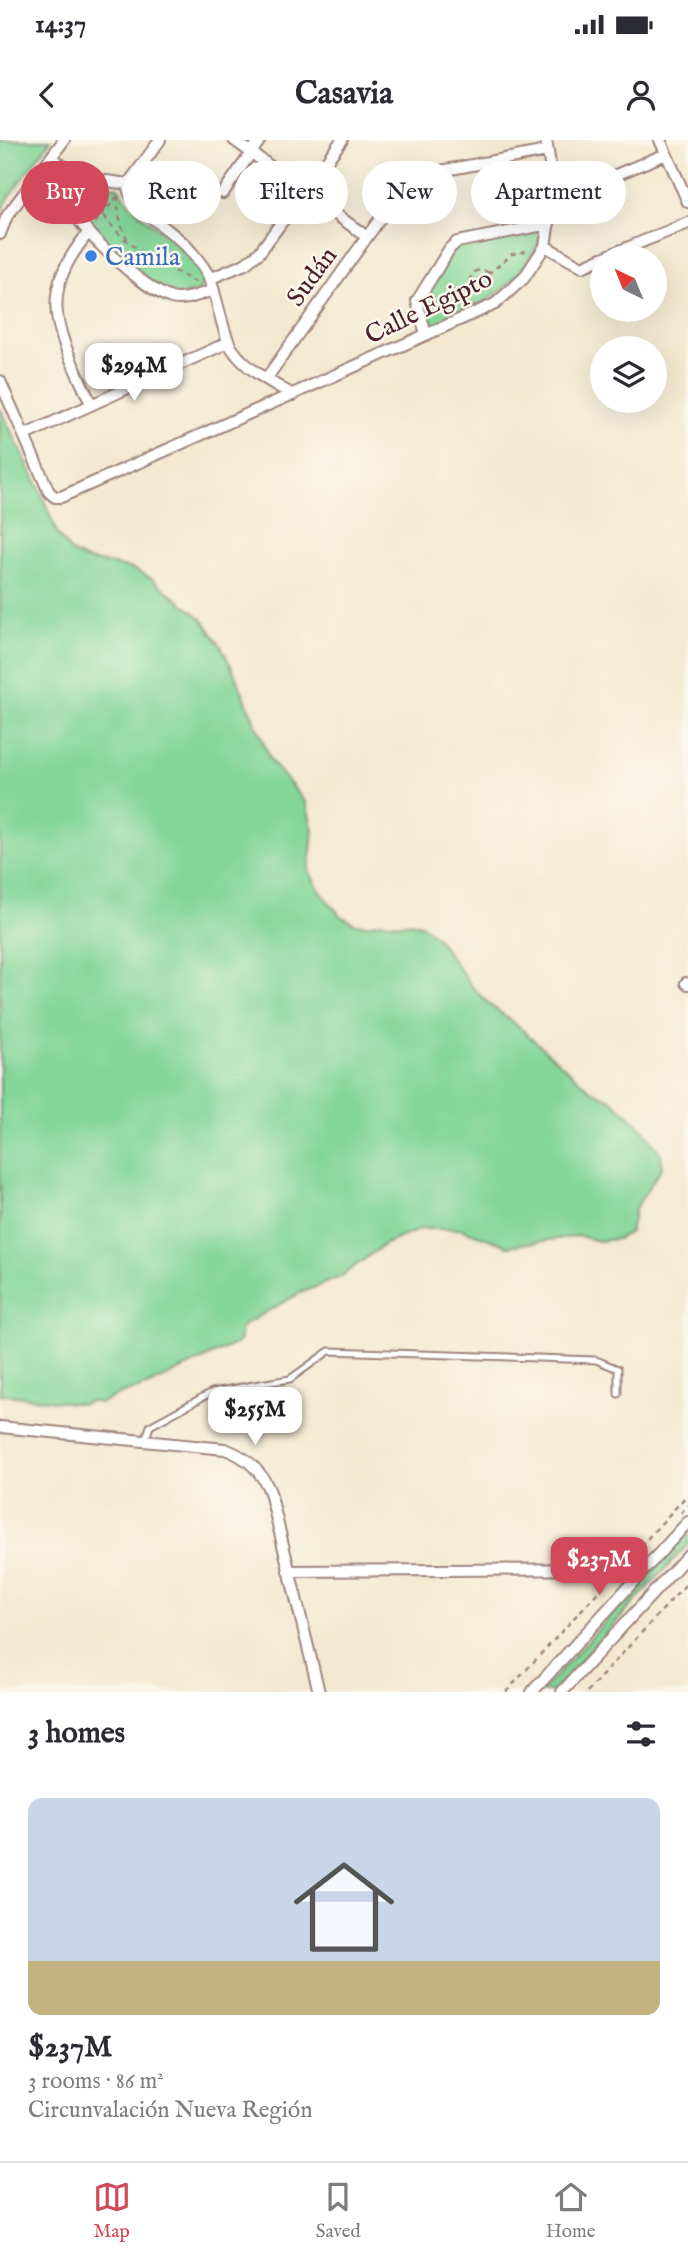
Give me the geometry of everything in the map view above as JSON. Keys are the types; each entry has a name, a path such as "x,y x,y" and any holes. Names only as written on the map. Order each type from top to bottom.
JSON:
{"street":[{"path":"0,234 7,216 64,140"},
{"path":"145,161 160,140"},
{"path":"234,140 262,161"},
{"path":"223,193 260,140"},
{"path":"327,161 342,140"},
{"path":"660,140 688,202"},
{"name":"Sudán","path":"266,379 414,176 547,146"},
{"path":"626,171 666,154"},
{"path":"51,158 55,161"},
{"path":"348,223 367,237"},
{"path":"635,245 688,223"},
{"path":"83,224 122,266 153,289 174,300 189,298 245,264 259,253 281,224"},
{"path":"162,224 179,237 199,261 211,284 231,348 251,370 293,395"},
{"path":"426,335 417,301 450,248 463,240 550,224"},
{"name":"Calle Egipto","path":"25,435 49,492 55,497 61,497 495,304 524,278 545,246 550,224"},
{"path":"89,232 77,246 61,277 56,298 57,324 91,404"},
{"path":"545,246 582,267 590,264"},
{"path":"0,381 25,435 229,342"},
{"path":"0,1427 225,1450 234,1452 251,1463 263,1476 270,1492 318,1692"},
{"path":"532,1692 688,1522"},
{"path":"562,1692 688,1555"},
{"path":"288,1571 619,1569 639,1576"}],"lane":[{"path":"145,1443 150,1426 212,1392 290,1379 329,1352 596,1360 618,1369 618,1394"}],"path":[{"path":"98,190 104,196 99,207 93,208 88,204 87,198 92,191 98,190"},
{"path":"109,207 123,192"},
{"path":"123,196 118,212 131,246"},
{"path":"109,221 131,246 193,281"},
{"path":"89,232 95,224"},
{"path":"488,274 512,254 545,246"},
{"path":"482,270 492,280 487,290 477,292 471,287 473,274 482,270"},
{"path":"434,322 433,314 439,302 471,287"},
{"path":"506,1692 688,1494"},
{"path":"587,1692 688,1581"}],"green space":[{"path":"0,140 51,140 35,161 21,161 21,180 0,213"},
{"path":"109,185 118,187 123,194 123,224 152,224 188,254 205,281 199,291 180,296 166,292 106,244 91,224 109,224"},
{"path":"544,231 534,252 512,281 499,292 432,326 427,321 420,301 450,254 459,246"},
{"path":"0,408 40,490 58,535 71,552 84,559 133,569 151,578 201,618 221,646 271,761 306,803 313,830 309,871 331,905 342,917 356,924 411,922 423,926 437,938 473,988 490,1005 591,1090 611,1099 641,1127 661,1154 662,1167 635,1209 630,1232 617,1239 598,1241 579,1236 508,1246 461,1229 421,1229 385,1244 340,1277 300,1293 245,1324 241,1328 239,1342 147,1386 100,1403 91,1401 81,1404 0,1394"},
{"path":"688,1531 688,1544 552,1692 541,1692"}],"place":[{"name":"Camila","path":"91,256"}]}
